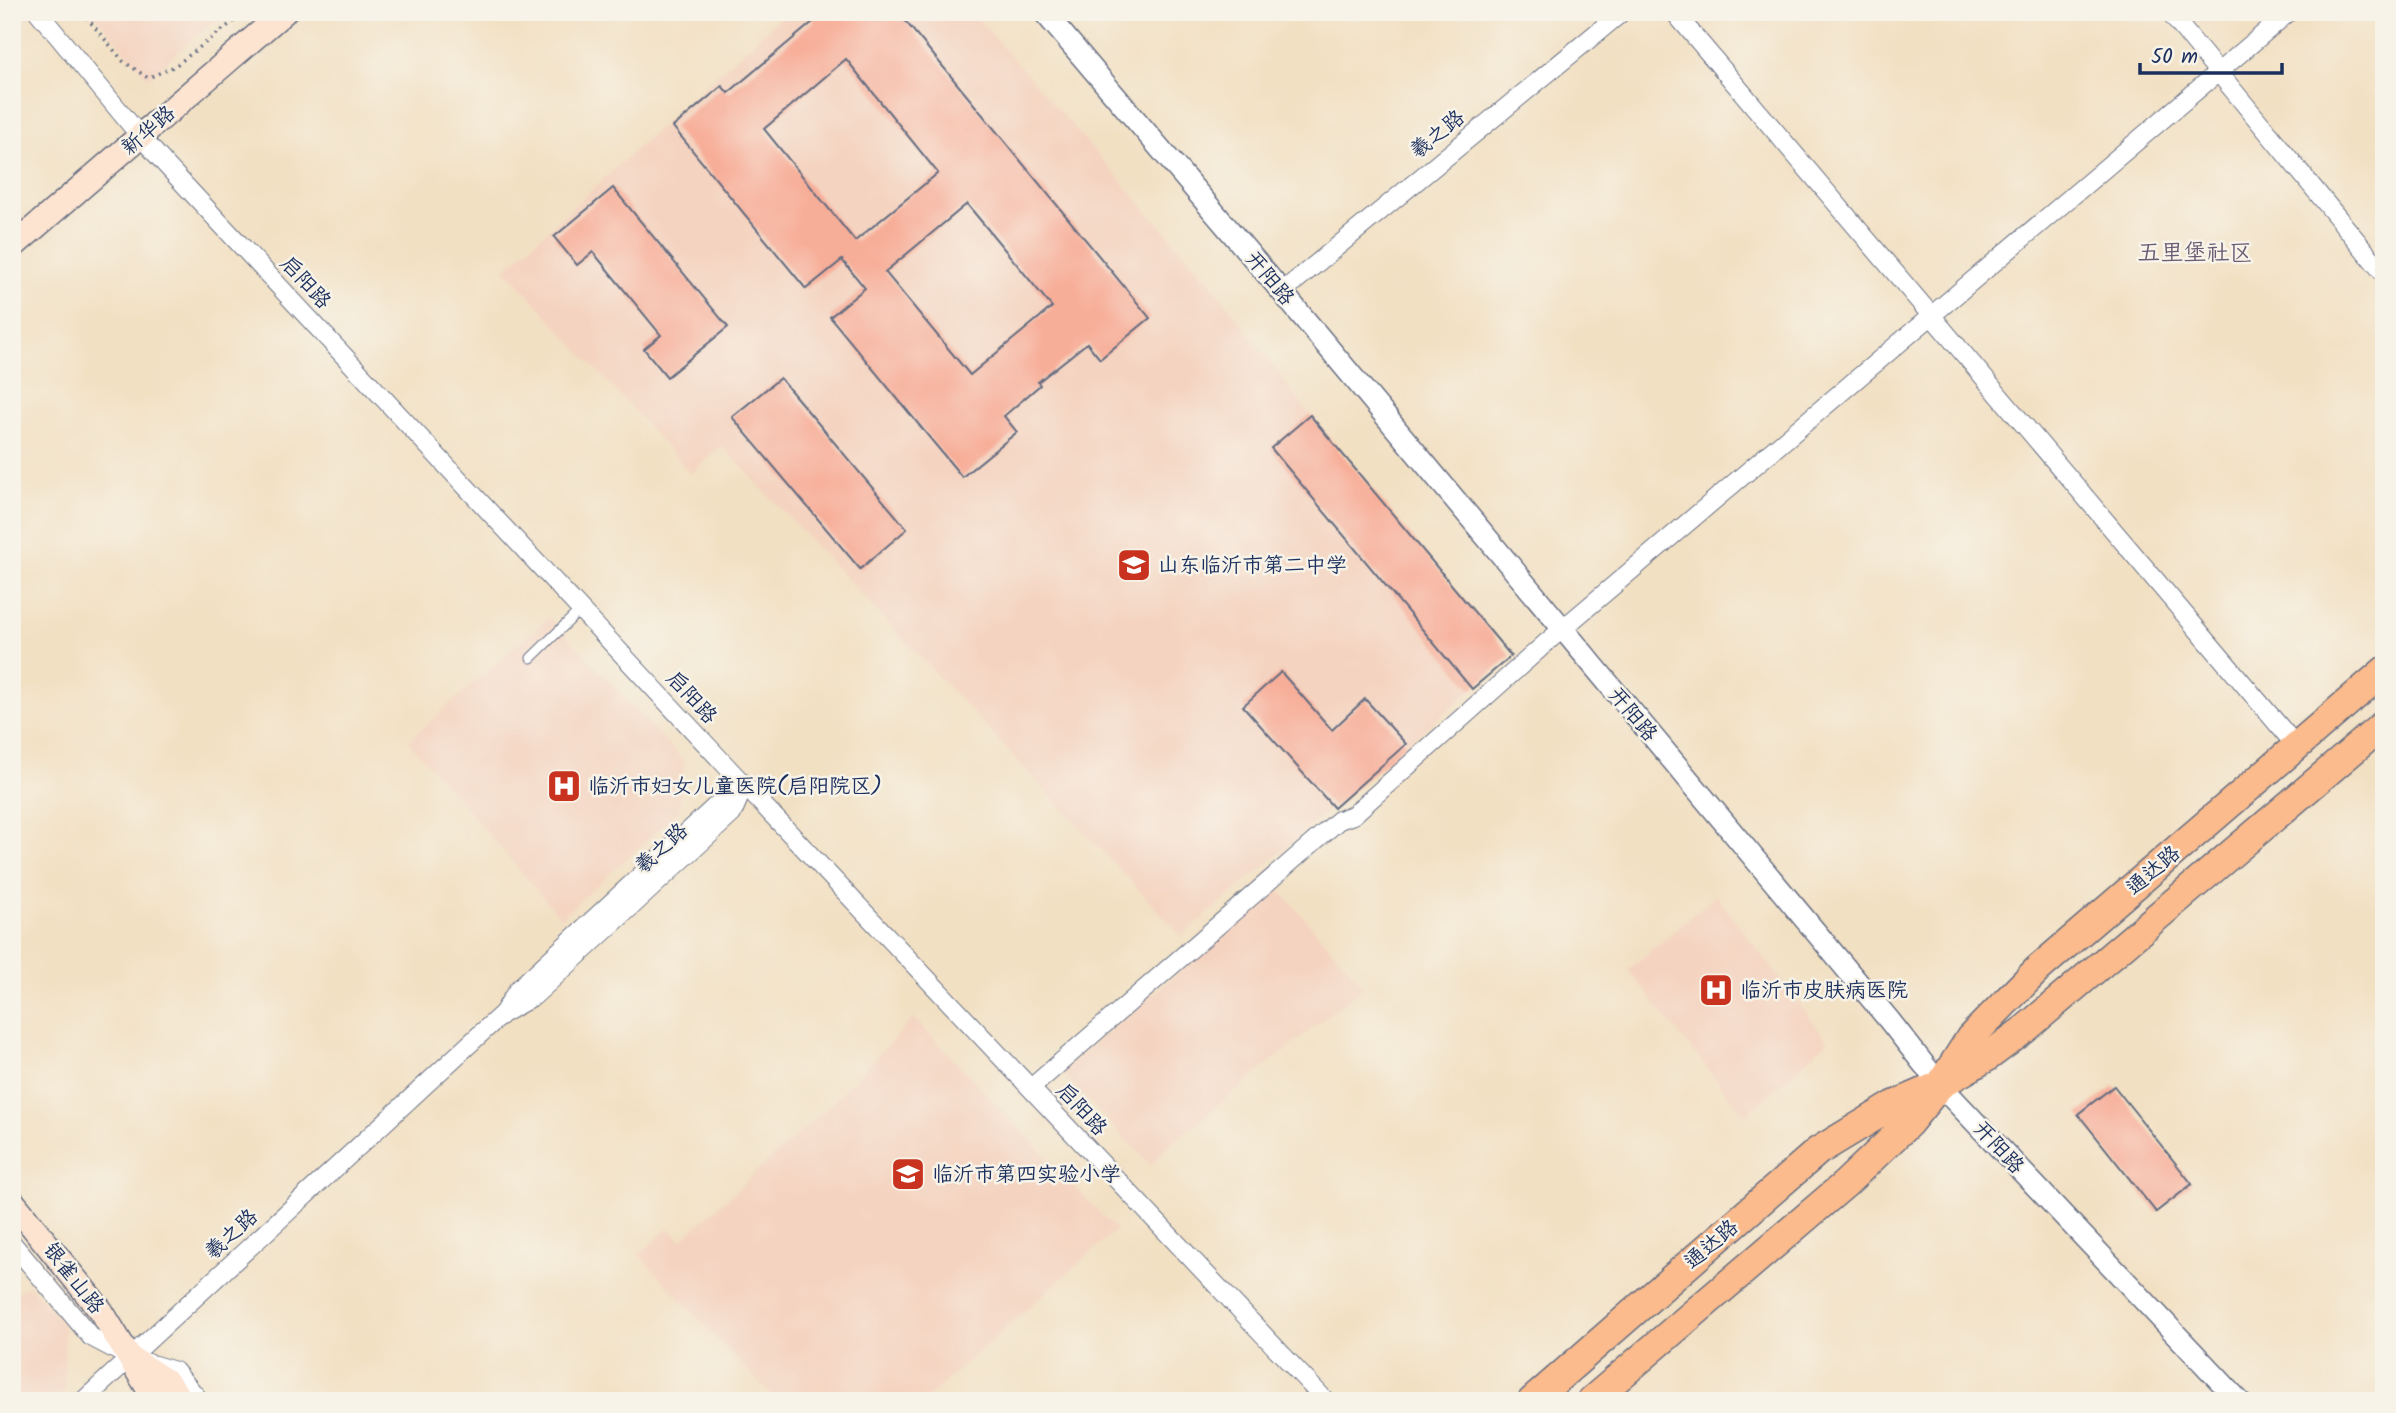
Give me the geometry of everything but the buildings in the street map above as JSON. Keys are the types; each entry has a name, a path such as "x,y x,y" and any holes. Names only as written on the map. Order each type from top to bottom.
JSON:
{"main road":[{"name":"新华路","path":"12,247 284,12"},
{"name":"通达路","path":"1591,1401 1845,1184 1909,1124 1940,1086 1970,1038 2038,969 2384,671"},
{"name":"通达路","path":"1532,1401 1818,1151 1894,1105 1940,1086 1986,1058 2025,1029 2384,724"},
{"name":"银雀山路","path":"12,1200 101,1311 156,1401"},
{"name":"银雀山路","path":"12,1224 99,1331 131,1358 166,1381 182,1401"}],"street":[{"name":"启阳路","path":"38,12 140,136 573,608 1326,1401"},
{"name":"开阳路","path":"1044,12 1282,292 1889,1020 1940,1086 2238,1401"},
{"name":"羲之路","path":"1282,292 1622,12"},
{"path":"1674,12 2297,747"},
{"path":"2169,12 2384,274"},
{"path":"1031,1088 1339,820 1353,815 1563,629 2289,12"},
{"name":"羲之路","path":"83,1401 502,1014 518,989 723,799 744,786"},
{"path":"12,1243 91,1337 131,1358 175,1371 200,1401"},
{"path":"131,1358 141,1401"}],"lane":[{"path":"531,658 573,608"}],"path":[{"path":"82,12 123,61 148,78 175,66 246,12"}],"shaded area":[{"path":"92,12 224,12 148,78"},
{"name":"山东临沂市第二中学","path":"786,12 972,12 1211,283 1310,415 1511,656 1182,936 722,446 691,474 505,269"},
{"name":"临沂市妇女儿童医院(启阳院区)","path":"549,617 684,761 679,811 561,918 408,741"},
{"name":"临沂市第四实验小学","path":"1278,888 1364,986 1166,1148 1151,1166 1061,1072"},
{"name":"临沂市皮肤病医院","path":"1716,895 1828,1041 1745,1116 1628,970"},
{"name":"临沂市第四实验小学","path":"914,1018 1116,1230 924,1401 776,1401 638,1254 669,1228 681,1240 825,1110"},
{"path":"29,1285 64,1326 65,1390 53,1401 12,1401 12,1295"}],"place":[{"name":"山东临沂市第二中学","path":"1134,565"},
{"name":"临沂市妇女儿童医院(启阳院区)","path":"564,786"},
{"name":"临沂市皮肤病医院","path":"1716,990"},
{"name":"临沂市第四实验小学","path":"908,1174"}],"district":[{"name":"五里堡社区","path":"2195,252"}]}
